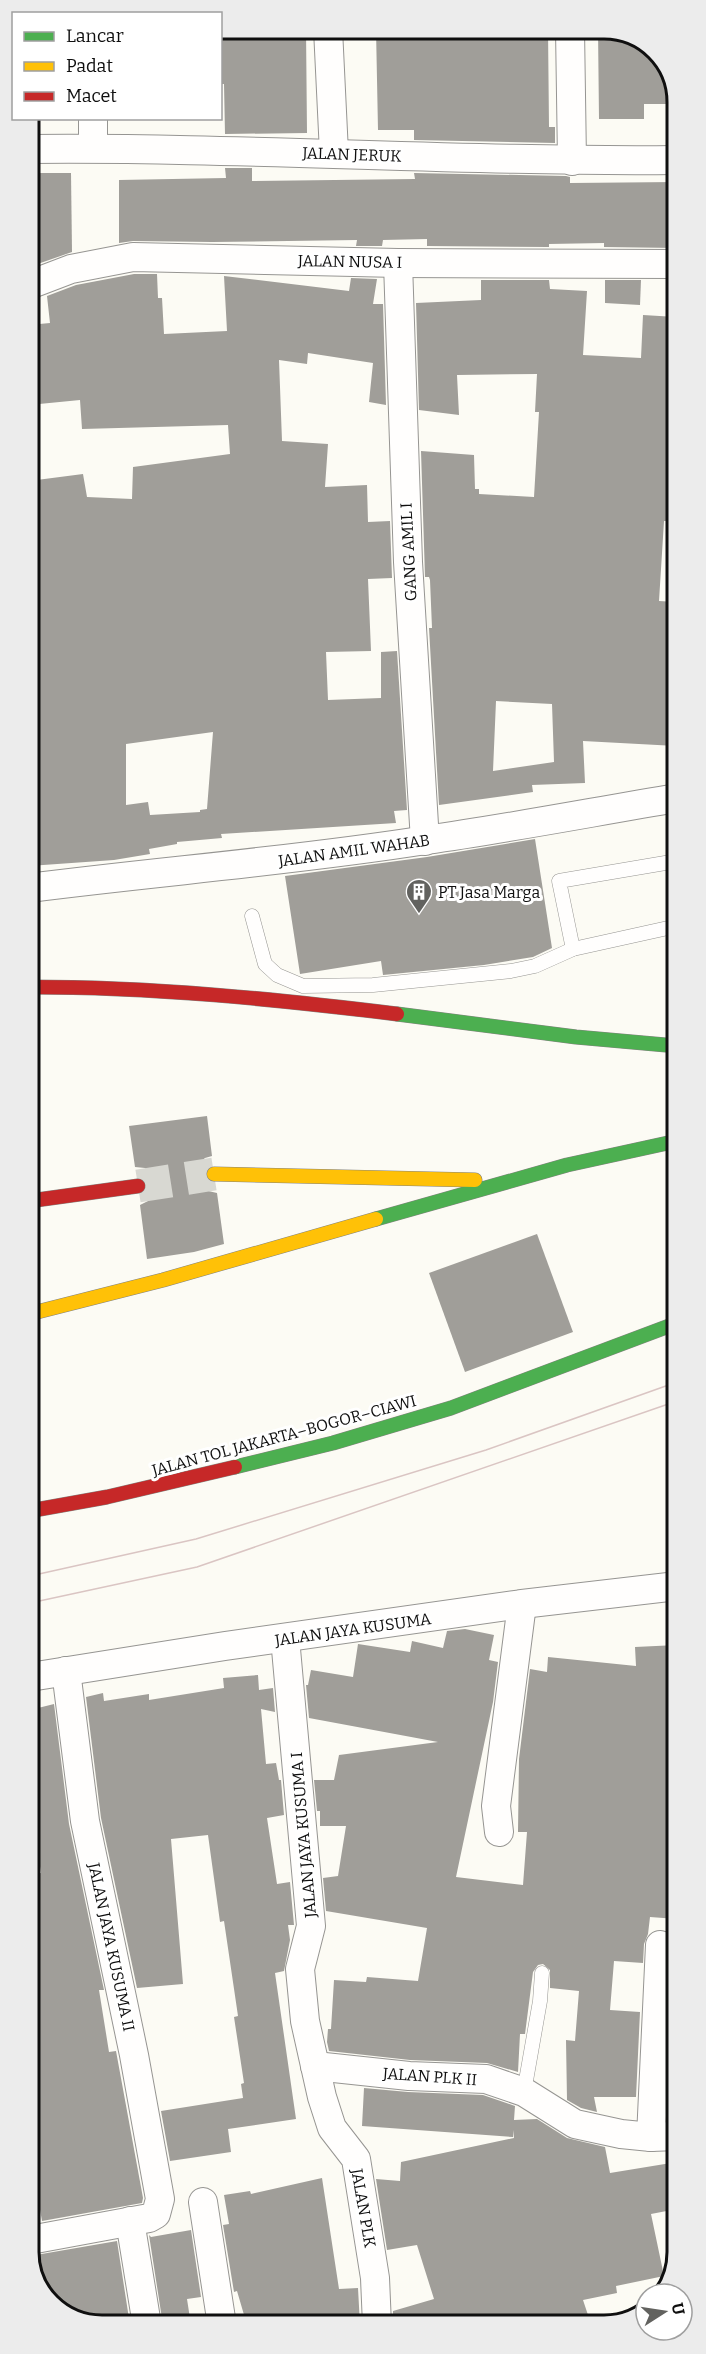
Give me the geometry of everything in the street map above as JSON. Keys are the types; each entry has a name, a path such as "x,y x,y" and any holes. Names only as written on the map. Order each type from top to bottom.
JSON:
{"highway":[{"path":"39,987 71,986 187,992 406,1016 559,1036 667,1045"},
{"path":"39,1312 106,1297 506,1181 627,1150 667,1144"},
{"path":"214,1174 506,1181"},
{"path":"39,1200 138,1186"},
{"name":"JALAN TOL JAKARTA–BOGOR–CIAWI","path":"39,1509 107,1497 333,1443 451,1408 667,1327"}],"street":[{"path":"328,39 334,153"},
{"path":"570,39 572,161"},
{"path":"93,120 93,148"},
{"name":"JALAN JERUK","path":"39,149 334,153 572,161 667,160"},
{"name":"JALAN NUSA I","path":"39,281 71,269 133,257 398,263 667,264"},
{"name":"GANG AMIL I","path":"398,263 408,562 425,841"},
{"name":"JALAN AMIL WAHAB","path":"39,887 137,874 250,864 425,841 667,800"},
{"name":"JALAN JAYA KUSUMA","path":"39,1676 522,1604 667,1587"},
{"path":"499,1832 496,1806 522,1604"},
{"name":"JALAN JAYA KUSUMA I","path":"285,1638 311,1926 300,1969 305,2021 315,2066"},
{"name":"JALAN JAYA KUSUMA II","path":"66,1671 85,1821 130,2034 160,2199 156,2214 140,2219"},
{"path":"660,1945 664,2136"},
{"name":"JALAN PLK II","path":"315,2066 409,2076 486,2079 524,2092 575,2124 621,2134 664,2136"},
{"name":"JALAN PLK","path":"315,2066 332,2128 356,2159 375,2278 377,2315"},
{"path":"202,2202 220,2315"},
{"path":"39,2238 140,2219 146,2315"}],"lane":[{"path":"573,949 559,881 667,863"},
{"path":"252,916 265,963 277,975 303,986 373,985 511,971 535,966 573,949 667,928"},
{"path":"524,2092 540,2001 542,1973"}],"building":[{"path":"222,39 306,39 307,133 225,134 224,84 222,84"},
{"path":"376,39 548,39 549,127 555,127 555,143 414,140 414,130 378,130"},
{"path":"598,39 620,41 646,55 659,70 666,90 667,104 644,104 644,119 599,119"},
{"path":"225,168 252,168 252,181 415,179 414,173 566,176 570,177 570,183 667,182 667,248 604,247 604,243 549,244 549,247 427,246 427,239 383,240 382,246 356,246 357,240 133,241 119,243 119,180 226,178"},
{"path":"39,173 71,173 72,252 39,264"},
{"path":"134,274 157,274 158,298 162,298 164,334 227,331 224,276 349,291 351,278 377,279 373,304 383,304 386,405 369,402 373,363 308,353 307,364 279,360 282,441 328,444 325,487 367,485 368,522 390,521 392,578 368,579 371,651 326,652 328,700 381,698 381,652 397,651 407,810 394,811 396,823 221,834 222,838 177,842 177,844 149,849 150,854 114,860 39,865 39,480 83,474 87,497 132,499 133,467 230,454 228,425 82,429 80,400 39,404 39,324 50,323 47,296 76,285","holes":["213,732 207,809 200,810 200,812 150,815 148,802 126,805 126,744"]},
{"path":"481,280 549,280 550,289 587,291 583,355 641,358 643,315 667,316 667,521 664,521 659,601 667,601 667,746 583,741 585,783 532,785 533,792 439,805 429,628 432,628 430,580 429,577 425,577 421,451 474,455 475,489 479,489 479,494 534,497 539,412 535,412 537,374 457,375 459,415 419,410 416,303 481,300","holes":["496,701 552,704 554,762 493,771"]},
{"path":"605,280 641,280 640,305 605,303"},
{"name":"PT Jasa Marga","path":"535,839 552,948 533,957 484,965 383,975 381,961 300,974 285,876 427,857"},
{"path":"207,1116 212,1156 198,1164 195,1174 204,1190 217,1193 224,1244 194,1252 147,1259 140,1205 150,1200 156,1192 157,1184 152,1174 145,1168 135,1167 129,1126"},
{"path":"537,1234 573,1332 465,1372 429,1273"},
{"path":"465,1629 494,1635 489,1660 498,1662 493,1702 456,1877 523,1885 527,1832 518,1832 519,1759 530,1669 547,1672 548,1657 636,1666 635,1647 667,1645 667,1918 650,1917 644,1944 643,1963 614,1961 610,2010 640,2012 636,2097 594,2097 597,2112 581,2108 567,2100 566,2040 575,2041 579,1991 550,1988 550,1970 543,1964 538,1965 533,1972 525,2034 520,2034 518,2072 487,2063 410,2060 329,2051 327,2042 328,2029 331,2029 334,1980 366,1982 367,1977 418,1981 427,1928 326,1911 323,1878 338,1876 346,1826 320,1826 320,1811 317,1811 314,1780 334,1780 339,1755 438,1742 309,1718 306,1685 308,1685 311,1670 353,1677 358,1644 410,1652 412,1641 443,1648 447,1631"},
{"path":"258,1675 259,1690 273,1688 275,1712 261,1709 266,1764 276,1763 279,1780 281,1780 284,1815 267,1818 277,1884 290,1882 294,1925 288,1925 290,1940 284,1971 275,1973 296,2119 228,2129 231,2152 170,2161 161,2111 243,2098 241,2084 244,2083 234,2017 238,2016 224,1921 220,1922 208,1835 171,1839 183,1984 137,1988 101,1818 86,1697 103,1693 104,1701 149,1694 149,1700 224,1688 223,1678"},
{"path":"54,1704 69,1824 104,1990 99,1990 109,2052 116,2051 143,2198 142,2203 42,2221 39,2204 39,1873 41,1873 39,1860 39,1708"},
{"path":"364,2088 483,2095 515,2106 514,2120 537,2119 567,2138 605,2147 610,2173 667,2164 667,2211 651,2214 662,2276 616,2286 617,2293 583,2300 588,2315 393,2315 393,2311 434,2299 417,2245 387,2250 376,2179 400,2181 401,2162 514,2138 513,2130 513,2137 362,2126"},
{"path":"322,2178 339,2289 358,2288 359,2315 244,2315 237,2291 234,2292 223,2225 229,2224 224,2195 250,2191 251,2194"},
{"path":"191,2230 201,2297 187,2299 189,2315 161,2315 149,2235 151,2237"},
{"path":"117,2241 128,2315 98,2315 70,2307 47,2284 39,2254"}],"tunnel":[{"path":"138,1186 214,1174"}],"tram line":[{"path":"39,1574 196,1539 486,1450 667,1386"},
{"path":"39,1601 197,1567 667,1404"}],"traffic: fast":[{"path":"397,1014 576,1037 667,1045"},
{"path":"376,1219 567,1165 667,1143"},
{"path":"235,1467 333,1443 451,1408 667,1327"}],"traffic: slow":[{"path":"214,1174 475,1180"},
{"path":"39,1311 163,1280 376,1219"}],"traffic: jam":[{"path":"39,987 122,989 214,995 397,1014"},
{"path":"39,1200 138,1186"},
{"path":"39,1509 107,1497 235,1467"}],"place":[{"name":"PT Jasa Marga","path":"419,915"}]}
